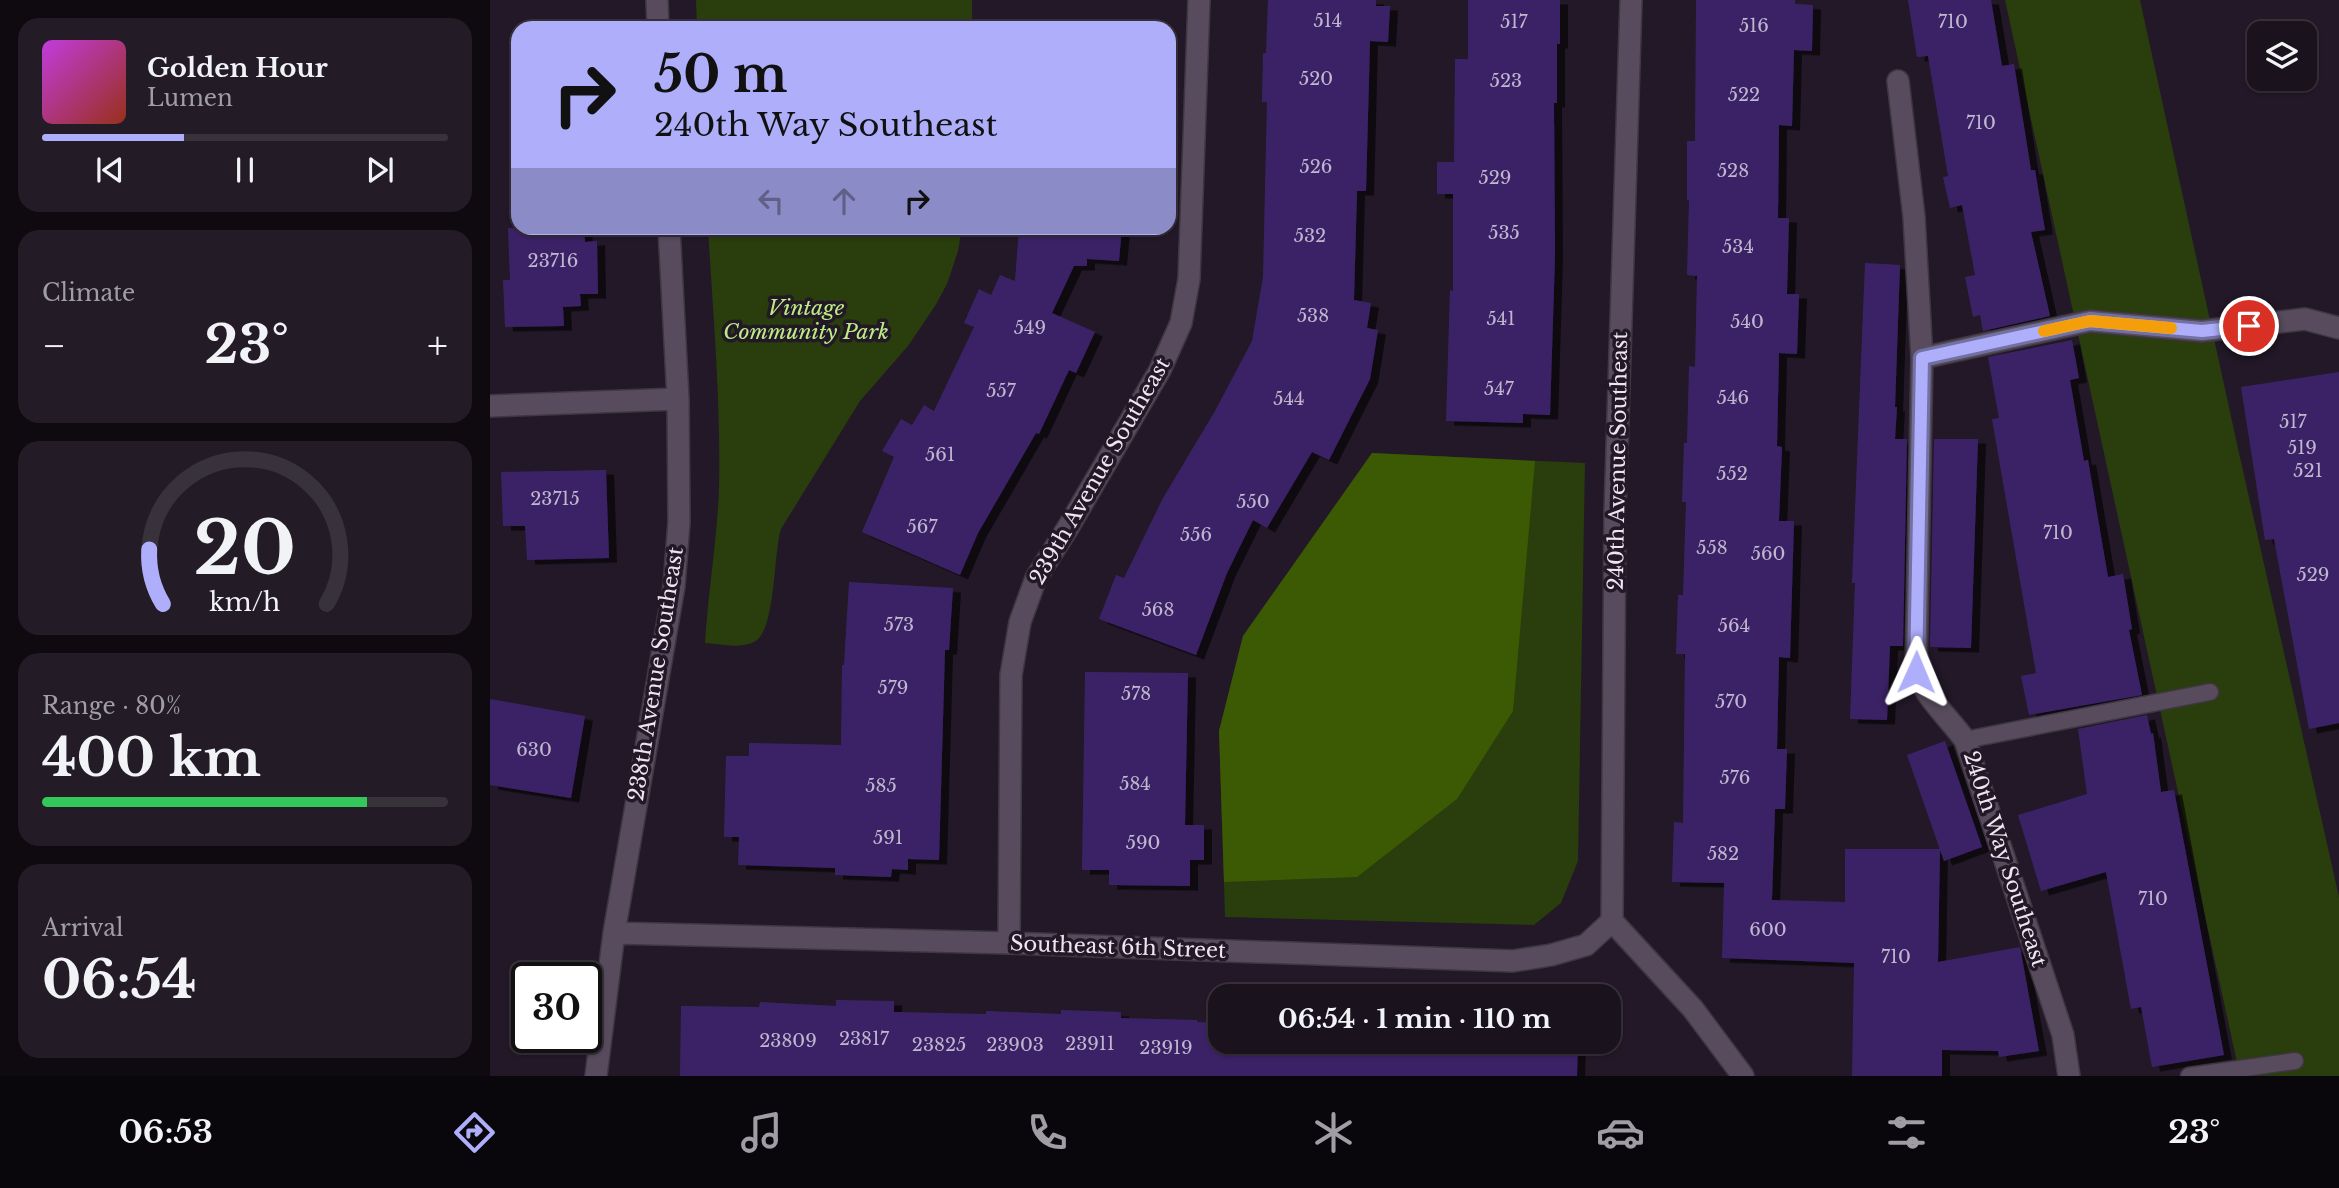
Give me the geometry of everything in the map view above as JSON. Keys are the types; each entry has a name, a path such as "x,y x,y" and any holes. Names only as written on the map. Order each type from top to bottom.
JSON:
{"street":[{"path":"657,0 658,21"},
{"name":"239th Avenue Southeast","path":"1009,943 1011,675 1020,622 1036,578 1160,370 1181,323 1189,279 1199,0"},
{"name":"240th Avenue Southeast","path":"1612,921 1615,513 1631,0"},
{"name":"240th Way Southeast","path":"1898,81 1914,217 1922,358 1916,672 1924,692 1949,718 1965,740 2063,1035 2069,1076"},
{"name":"238th Avenue Southeast","path":"596,1076 614,933 674,586 679,522 678,399 669,235"},
{"path":"1922,358 2090,321 2202,331 2305,319 2339,328"},
{"path":"490,406 678,399"},
{"path":"1612,921 1693,1009 1743,1076"},
{"name":"Southeast 6th Street","path":"614,933 1009,943 1513,961 1551,955 1586,945 1612,921"}],"lane":[{"path":"1965,740 2210,692"},
{"path":"2189,1076 2295,1061"}],"green space":[{"path":"696,0 972,0 972,21 697,21"},
{"path":"2005,0 2140,0 2339,897 2339,1076 2240,1076"},
{"name":"Vintage Community Park","path":"708,235 961,235 947,284 935,306 908,346 860,401 781,529 770,608 761,635 754,642 730,646 705,643 719,489 716,358"},
{"path":"1372,453 1585,463 1578,861 1561,903 1534,925 1225,917 1219,731 1243,636"},
{"path":"1372,453 1535,461 1513,711 1457,799 1357,877 1224,882 1219,731 1243,636"}],"building":[{"path":"1268,0 1376,0 1376,6 1390,6 1388,42 1370,41 1366,191 1357,191 1354,300 1371,303 1367,328 1378,330 1370,379 1329,460 1312,452 1267,528 1253,520 1227,573 1196,655 1099,619 1116,575 1124,578 1163,498 1215,411 1252,341 1263,277 1267,102 1262,102"},
{"path":"1468,0 1560,0 1557,103 1554,103 1555,255 1550,415 1523,414 1523,423 1446,421 1450,290 1453,291 1453,194 1437,194 1437,162 1454,162 1455,59 1468,59"},
{"path":"1696,0 1795,0 1795,4 1813,5 1812,51 1794,50 1792,126 1779,125 1778,218 1789,218 1787,294 1799,294 1797,354 1779,353 1777,446 1782,447 1779,521 1794,521 1790,658 1779,657 1777,749 1787,749 1785,809 1775,809 1772,900 1845,902 1845,849 1940,849 1938,962 2020,947 2039,1051 1999,1057 1998,1051 1942,1050 1942,1076 1852,1076 1854,963 1722,958 1724,883 1672,882 1674,822 1683,823 1685,654 1676,654 1678,595 1683,595 1686,502 1682,502 1689,366 1695,367 1697,276 1687,275 1687,141 1695,141"},
{"path":"1908,0 1991,0 2002,66 2014,64 2031,170 2035,170 2045,230 2031,232 2050,316 1983,331 1980,315 1973,317 1965,277 1975,275 1962,205 1950,208 1943,177 1948,176 1928,56 1917,57"},
{"path":"508,228 511,228 511,235 584,235 585,242 597,241 598,294 580,294 581,306 563,307 564,326 505,327 503,280 510,280"},
{"path":"1018,235 1121,235 1119,261 1087,259 1087,266 1074,266 1052,313 1095,332 1076,373 1069,370 1039,434 1036,433 978,533 960,575 862,532 894,457 882,451 901,419 912,425 924,405 934,411 974,327 964,323 979,289 991,295 1000,275 1015,281"},
{"path":"1865,263 1900,265 1895,439 1907,439 1903,646 1890,646 1887,720 1850,719 1855,583 1852,583"},
{"path":"2072,340 2079,378 2070,380 2084,461 2088,460 2108,577 2123,574 2132,629 2129,630 2142,695 2029,715 2021,676 2036,673 1992,419 1999,418 1988,357"},
{"path":"2339,372 2339,723 2309,729 2274,539 2265,540 2241,387"},
{"path":"1934,439 1978,439 1971,648 1930,647"},
{"path":"606,470 609,558 527,560 525,526 503,526 501,472"},
{"path":"849,582 953,588 949,650 945,650 939,860 908,859 908,870 892,869 891,877 835,875 835,868 738,865 739,837 724,837 726,756 749,756 749,743 841,745 842,665"},
{"path":"1085,672 1188,673 1185,825 1204,825 1204,860 1190,860 1190,886 1109,885 1109,870 1082,870"},
{"path":"490,699 585,716 571,798 490,785"},
{"path":"2147,715 2151,734 2153,733 2161,792 2174,790 2224,1055 2152,1067 2141,1007 2131,1009 2106,872 2041,891 2018,815 2087,794 2078,729"},
{"path":"1945,741 1982,847 1944,861 1907,755"},
{"path":"836,1000 894,1001 894,1012 986,1014 986,1011 1061,1014 1061,1010 1121,1012 1121,1018 1197,1020 1208,1022 1208,1054 1578,1054 1577,1076 680,1076 681,1006 759,1007 760,1002 836,1006"}],"slow traffic":[{"path":"2044,331 2090,321 2171,328"}],"route":[{"path":"1916,672 1922,358 2090,321 2202,331 2249,326"}]}
